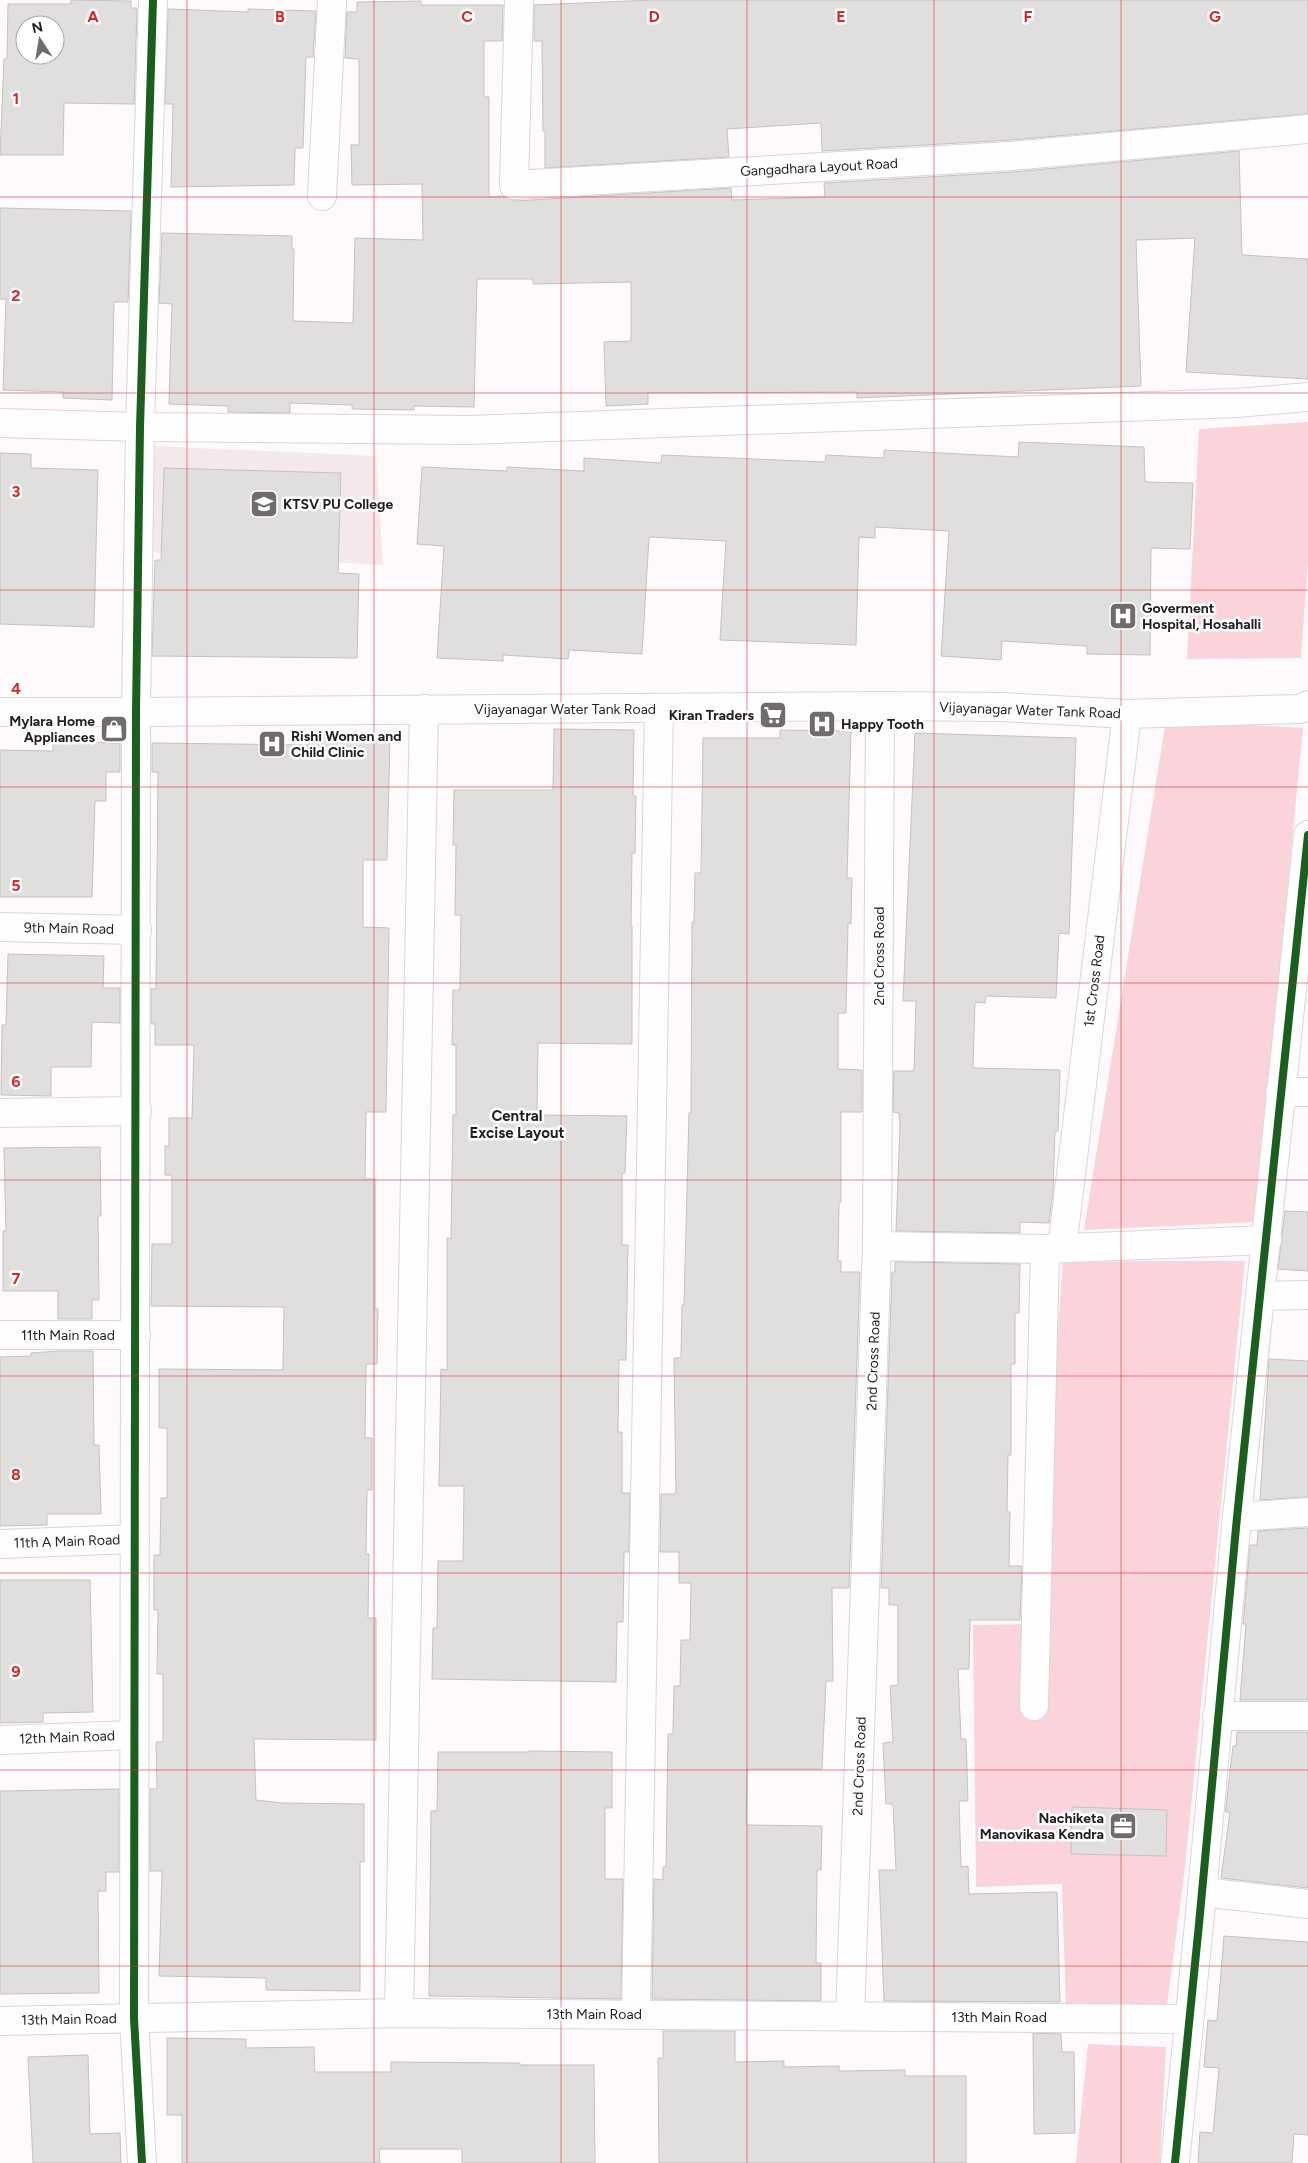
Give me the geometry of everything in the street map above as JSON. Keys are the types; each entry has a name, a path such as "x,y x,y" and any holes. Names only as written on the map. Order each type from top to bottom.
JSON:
{"street":[{"path":"142,2163 134,2018 137,1111 136,712 140,427 153,0"},
{"path":"322,196 332,0"},
{"name":"Gangadhara Layout Road","path":"519,0 514,185 1012,156 1308,129"},
{"path":"0,423 140,427 468,430 1237,403 1308,397"},
{"name":"Vijayanagar Water Tank Road","path":"0,712 880,706 1001,707 1127,714 1300,709 1308,705"},
{"name":"2nd Cross Road","path":"850,2016 877,1246 880,706"},
{"path":"636,2014 659,708"},
{"path":"399,2013 424,709"},
{"name":"1st Cross Road","path":"1034,1706 1053,1249 1127,714"},
{"path":"1175,2163 1236,1517 1267,1240 1280,1092 1305,886 1308,835"},
{"name":"9th Main Road","path":"0,927 137,930"},
{"path":"1280,1092 1308,1092"},
{"path":"0,1113 137,1111"},
{"path":"877,1246 1053,1249 1267,1240"},
{"path":"1260,1296 1308,1295"},
{"name":"11th Main Road","path":"0,1335 136,1335"},
{"path":"1236,1517 1308,1512"},
{"name":"11th A Main Road","path":"0,1544 135,1539"},
{"path":"1218,1716 1308,1716"},
{"name":"12th Main Road","path":"0,1740 134,1735"},
{"path":"1202,1892 1308,1904"},
{"name":"13th Main Road","path":"0,2021 399,2013 1188,2019"}],"shaded area":[{"path":"1308,422 1308,562 1301,658 1187,659 1199,429"},
{"name":"KTSV PU College","path":"152,446 376,456 383,565 147,552"},
{"path":"1166,720 1303,728 1255,1222 1084,1230"},
{"path":"1245,1261 1185,1867 1167,2005 1066,2011 1062,1884 976,1887 973,1625 1041,1624 1038,1596 1063,1262"},
{"path":"1088,2044 1166,2047 1160,2163 1076,2163"}],"building":[{"path":"71,0 131,1 131,8 137,8 134,104 64,103 63,155 0,155 4,59 7,59 8,4 71,4"},
{"path":"652,0 1308,0 1308,114 1011,140 822,151 821,123 727,129 729,157 545,168 542,41 534,41 534,5"},
{"path":"421,1 421,5 503,5 502,41 484,41 484,97 489,97 489,197 504,196 515,201 731,188 732,200 825,197 824,183 1013,172 1239,151 1242,255 1308,259 1308,379 1186,372 1195,238 1136,240 1141,386 857,398 857,392 648,393 648,404 606,406 604,342 631,341 631,282 533,284 533,279 477,279 474,407 414,406 414,410 352,409 352,405 290,403 290,413 228,412 228,406 169,404 172,304 159,303 162,233 292,236 292,249 294,249 293,321 353,323 355,238 423,240 422,184 352,185 351,145 359,145 359,59 345,58 347,12 357,12 357,2"},
{"path":"168,9 248,12 248,9 316,11 313,57 306,57 303,148 295,148 294,185 171,187 173,104 165,104"},
{"path":"0,208 131,211 128,302 114,302 112,400 63,398 63,392 3,390 6,299 0,299"},
{"path":"1019,442 1144,447 1145,482 1193,483 1190,549 1151,548 1150,655 1087,654 1087,646 1002,641 1001,660 941,656 949,531 875,527 875,538 859,537 856,645 720,640 726,541 649,537 642,654 569,650 568,659 503,655 503,661 437,658 444,546 417,544 422,467 507,471 507,467 584,471 584,458 661,463 662,455 825,462 826,455 884,458 884,450 1018,457"},
{"path":"0,453 31,454 31,468 98,470 94,627 0,624"},
{"path":"164,468 341,473 338,573 359,574 357,658 152,656 155,560 161,560"},
{"path":"554,729 634,730 633,796 636,796 635,853 632,853 632,1044 538,1043 537,1115 627,1116 625,1173 622,1173 622,1245 628,1245 626,1360 619,1360 618,1432 622,1432 622,1493 630,1493 629,1552 624,1552 623,1622 617,1622 616,1682 432,1679 433,1628 437,1628 438,1561 463,1561 464,1486 439,1486 441,1369 447,1370 447,1238 451,1239 453,1115 456,1115 456,1045 452,1045 453,990 460,990 461,915 455,915 456,845 453,845 454,790 553,790"},
{"path":"780,730 851,731 847,878 852,878 851,924 848,923 846,1013 838,1013 838,1069 862,1070 862,1112 841,1112 841,1202 839,1202 838,1261 841,1261 841,1272 860,1272 849,1588 832,1588 833,1681 826,1681 822,1769 747,1769 746,1825 822,1826 821,1870 817,1870 816,1963 821,1963 821,2001 652,1999 654,1879 663,1880 663,1867 666,1867 668,1734 673,1734 674,1686 680,1686 681,1640 690,1640 691,1583 679,1583 679,1552 660,1552 661,1494 676,1494 674,1358 681,1358 682,1305 684,1305 689,1113 691,1113 692,922 694,922 695,873 701,873 703,738 780,738"},
{"path":"915,733 1076,738 1069,934 1059,933 1056,998 986,996 985,1003 975,1002 973,1068 1060,1070 1058,1131 1055,1131 1053,1192 1049,1223 1020,1222 1020,1233 896,1231 900,1126 899,1113 893,1112 894,1071 914,1071 916,1001 903,1001"},
{"path":"309,737 390,738 387,860 363,860 363,927 389,928 386,1112 366,1112 365,1179 375,1179 375,1309 378,1309 377,1364 366,1364 365,1438 372,1438 372,1490 367,1490 366,1554 369,1554 368,1618 376,1618 376,1740 254,1739 256,1800 282,1803 364,1804 364,1862 360,1862 360,1991 266,1990 266,1978 159,1976 162,1871 150,1871 150,1789 157,1789 156,1742 163,1742 163,1674 157,1674 158,1610 154,1610 154,1555 160,1555 161,1498 167,1498 167,1428 159,1428 159,1369 283,1370 284,1307 151,1306 152,1244 172,1244 172,1175 165,1175 165,1146 169,1146 169,1118 192,1118 194,1045 155,1045 155,1024 151,1024 151,989 156,989 158,772 152,772 152,743 309,745"},
{"path":"53,741 120,743 120,772 106,772 106,801 95,801 92,897 0,897 0,750 53,751"},
{"path":"8,954 104,956 103,988 120,988 120,1023 92,1022 91,1067 51,1067 51,1096 1,1095 2,1025 6,1025"},
{"path":"100,1147 101,1216 98,1216 99,1300 92,1300 92,1319 58,1319 58,1291 3,1291 3,1231 6,1231 4,1148"},
{"path":"1285,1211 1308,1212 1308,1271 1278,1269"},
{"path":"895,1262 1020,1264 1019,1313 1015,1313 1015,1364 1011,1364 1011,1455 1008,1455 1007,1512 1010,1512 1009,1566 1022,1566 1020,1620 970,1620 969,1669 958,1669 961,1739 966,1739 968,1801 959,1801 961,1867 968,1866 969,1894 1057,1892 1060,2002 884,2001 879,1870 896,1870 893,1804 886,1804 883,1743 893,1742 890,1686 898,1685 898,1605 889,1605 889,1588 881,1588 892,1272 895,1272"},
{"path":"93,1351 94,1445 99,1445 101,1514 47,1514 47,1525 0,1526 0,1357 31,1356 31,1353"},
{"path":"1269,1359 1308,1361 1308,1497 1260,1500"},
{"path":"1308,1528 1308,1700 1240,1700 1246,1624 1243,1624 1250,1545 1257,1545 1258,1531"},
{"path":"0,1580 90,1580 93,1712 43,1713 43,1722 0,1723"},
{"path":"1237,1732 1308,1732 1308,1888 1221,1878 1230,1812 1225,1812 1233,1746 1236,1746"},
{"path":"438,1752 612,1752 612,1808 605,1808 605,1879 623,1879 621,1999 429,1996 431,1811 437,1811"},
{"path":"119,1789 119,1872 106,1872 106,1891 98,1891 99,1993 0,1994 0,1791"},
{"path":"1072,1807 1167,1810 1166,1856 1071,1854"},
{"path":"1224,1936 1308,1942 1308,2135 1294,2134 1292,2163 1198,2163 1200,2132 1213,2133 1219,2068 1204,2067 1208,2020 1217,2021"},
{"path":"663,2031 735,2031 735,2062 784,2061 784,2067 839,2066 839,2071 905,2070 905,2076 966,2076 966,2163 659,2163 658,2058 663,2058"},
{"path":"1033,2033 1061,2034 1062,2052 1074,2052 1075,2133 1034,2134"},
{"path":"167,2038 246,2039 246,2048 314,2047 315,2072 391,2072 391,2062 594,2065 595,2163 462,2163 462,2149 379,2149 380,2163 182,2163 182,2115 167,2115"},
{"path":"88,2055 90,2134 120,2133 121,2163 33,2163 28,2057"}],"cycle path":[{"path":"142,2163 134,2018 136,712 140,427 153,0"},
{"path":"1175,2163 1237,1517 1308,835"}],"place":[{"name":"KTSV PU College","path":"264,504"},
{"name":"Goverment Hospital, Hosahalli","path":"1123,616"},
{"name":"Kiran Traders","path":"773,715"},
{"name":"Happy Tooth","path":"822,724"},
{"name":"Mylara Home Appliances","path":"114,729"},
{"name":"Rishi Women and Child Clinic","path":"272,744"},
{"name":"Nachiketa Manovikasa Kendra","path":"1123,1826"}],"district":[{"name":"Central Excise Layout","path":"517,1124"}]}
